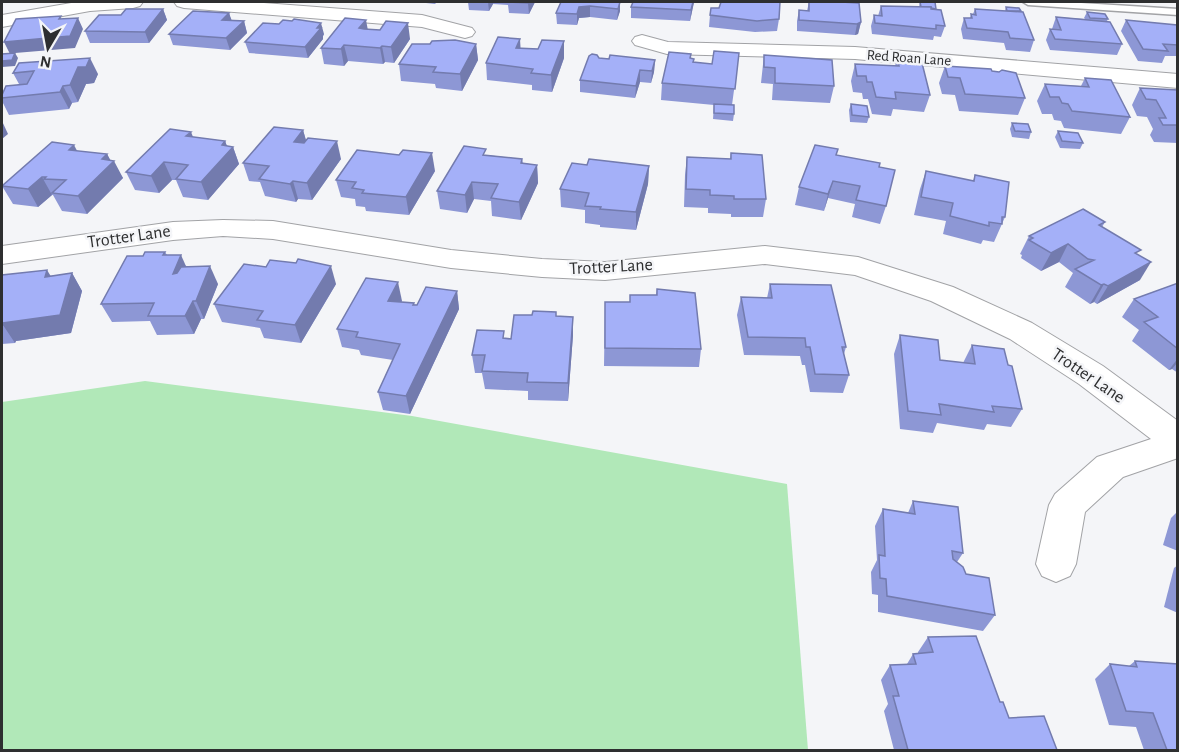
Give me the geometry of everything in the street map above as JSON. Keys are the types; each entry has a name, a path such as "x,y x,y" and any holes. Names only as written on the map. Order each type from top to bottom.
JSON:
{"street":[{"path":"2,21 90,5 133,2"},
{"path":"184,2 422,21 465,32"},
{"name":"Red Roan Lane","path":"642,41 667,48 855,54 1178,81"},
{"name":"Trotter Lane","path":"2,255 173,231 223,228 273,230 452,259 542,268 605,271 765,255 858,266 942,294 1021,331 1091,375 1178,442"},
{"path":"1056,564 1068,506 1110,467 1178,442"}],"lane":[{"path":"1028,2 1178,12"}],"green space":[{"path":"145,381 412,416 787,484 808,750 2,750 2,402"}],"building":[{"path":"561,2 620,2 618,9 590,6 579,7 577,14 556,13"},
{"path":"633,2 693,2 691,10 631,7"},
{"path":"721,2 780,2 779,19 757,21 710,15 711,8 719,8"},
{"path":"809,2 859,3 861,22 857,24 799,20 799,10 809,11"},
{"path":"920,2 935,2 936,9 921,7"},
{"path":"881,6 931,7 931,9 941,10 945,26 936,25 936,29 875,23 874,15 882,16"},
{"path":"1006,7 1019,8 1021,11 1007,11"},
{"path":"126,9 163,9 145,32 85,31 99,15 121,15"},
{"path":"975,9 1023,12 1034,40 1010,38 1008,32 967,28 964,18 972,18 971,14 976,15"},
{"path":"193,11 229,13 222,20 244,21 226,38 169,34"},
{"path":"1087,12 1105,14 1108,19 1090,18"},
{"path":"61,16 59,19 78,18 70,36 4,42 16,19"},
{"path":"1056,17 1110,22 1122,44 1055,39 1050,29 1061,30"},
{"path":"345,18 366,20 359,28 364,29 380,30 386,21 408,23 391,47 344,45 341,49 321,48"},
{"path":"294,19 321,23 317,28 321,28 305,47 245,42 263,23 279,24 283,20 292,21"},
{"path":"1126,20 1177,25 1178,45 1163,44 1168,51 1143,49"},
{"path":"498,37 520,39 516,48 538,49 542,40 564,41 551,75 531,73 533,69 486,63"},
{"path":"455,40 476,44 460,74 433,72 436,67 399,64 412,44"},
{"path":"714,51 739,53 735,89 662,83 669,52 691,54 690,58 694,59 693,62 712,64"},
{"path":"15,53 12,60 2,61 2,54"},
{"path":"592,54 599,58 609,59 610,55 655,60 652,71 640,70 636,86 580,80 589,56"},
{"path":"764,55 832,60 834,86 775,83 775,68 764,67"},
{"path":"90,58 86,67 78,67 70,85 63,86 60,92 2,98 6,86 27,84 34,71 13,73 19,63"},
{"path":"897,58 921,59 930,95 895,92 896,99 876,97 872,82 867,82 866,76 857,76 855,64 899,66"},
{"path":"945,66 1016,73 1025,98 965,94 960,78 948,77"},
{"path":"1085,78 1111,80 1130,117 1072,111 1068,104 1062,103 1059,97 1050,97 1045,84 1089,87"},
{"path":"1140,88 1178,90 1178,125 1163,125 1159,118 1166,118 1156,100 1146,99"},
{"path":"714,104 734,105 734,114 714,113"},
{"path":"851,104 867,106 869,117 852,115"},
{"path":"1012,123 1028,124 1031,132 1015,131"},
{"path":"274,127 303,130 294,142 304,143 308,138 337,141 307,183 293,181 290,184 259,179 269,166 243,163"},
{"path":"170,129 191,132 186,136 225,141 222,145 233,147 201,182 176,179 188,165 174,163 164,162 151,176 126,172"},
{"path":"1058,131 1078,133 1083,143 1062,141"},
{"path":"52,142 74,145 69,150 107,154 102,159 114,161 78,196 52,193 66,180 44,179 46,177 42,177 28,189 2,186"},
{"path":"815,145 838,149 836,155 880,163 879,167 895,170 886,206 856,200 860,186 833,181 828,194 799,187"},
{"path":"464,146 486,149 483,155 522,159 521,163 537,165 519,202 491,198 498,184 472,182 465,195 437,191"},
{"path":"357,150 399,155 403,150 432,153 406,197 362,193 364,190 352,188 356,182 336,180"},
{"path":"731,153 762,155 766,199 734,199 734,196 710,195 710,190 686,189 687,157 731,159"},
{"path":"589,159 649,166 636,212 585,206 589,193 560,189 572,163 587,165"},
{"path":"926,171 974,181 975,175 1009,182 1005,217 1002,217 1002,224 989,222 989,226 950,216 953,203 921,197"},
{"path":"1083,209 1105,222 1099,225 1141,250 1135,253 1151,262 1108,286 1101,285 1075,269 1094,260 1088,259 1068,244 1051,253 1029,240 1033,238 1029,236"},
{"path":"145,252 181,255 173,274 177,273 181,267 210,266 196,301 193,301 185,316 148,316 154,303 101,304 127,256 143,256"},
{"path":"298,259 331,266 295,325 257,320 263,311 214,304 244,264 266,267 270,260 296,263"},
{"path":"47,270 45,277 72,273 60,315 3,323 2,325 2,275"},
{"path":"366,278 398,282 388,301 414,303 413,305 417,305 426,287 457,291 406,396 378,392 400,344 356,337 358,332 337,329"},
{"path":"1178,283 1178,349 1144,322 1158,317 1134,299"},
{"path":"770,284 831,285 846,347 842,347 849,375 815,374 810,347 806,347 805,338 748,337 741,297 772,298"},
{"path":"657,289 695,293 701,349 605,348 605,302 630,302 630,295 657,295"},
{"path":"533,311 556,312 556,316 573,317 568,383 527,382 528,373 482,371 485,355 472,355 477,330 504,331 503,338 511,339 514,315 532,315"},
{"path":"900,335 938,340 940,360 975,364 972,345 1004,349 1008,365 1012,366 1022,409 992,406 994,412 939,404 941,415 908,411"},
{"path":"913,501 958,507 963,553 952,551 953,559 963,567 966,574 989,578 995,615 887,596 886,579 880,578 879,555 885,556 883,509 915,514"},
{"path":"976,636 1000,702 1003,702 1009,718 1044,716 1057,750 908,750 893,696 899,696 890,665 916,664 913,654 933,652 928,637"},
{"path":"1135,661 1178,664 1178,750 1167,750 1153,713 1126,711 1110,664 1137,667"}]}
